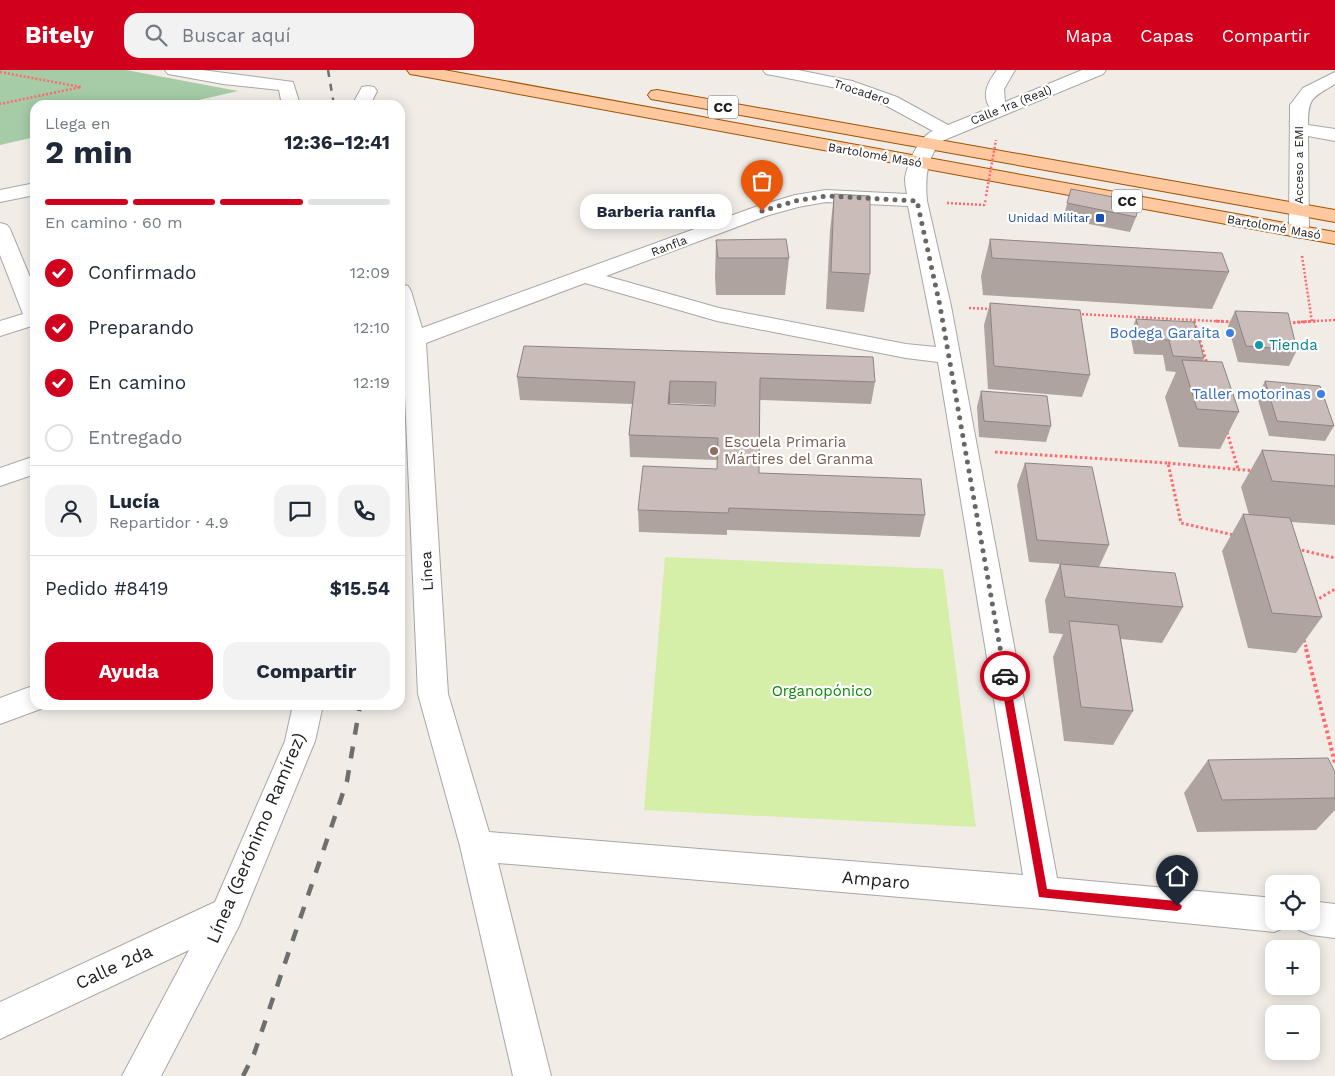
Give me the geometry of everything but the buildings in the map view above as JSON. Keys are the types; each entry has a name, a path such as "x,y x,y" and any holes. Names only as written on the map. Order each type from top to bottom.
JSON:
{"main road":[{"name":"Bartolomé Masó","path":"416,70 1335,238"},
{"name":"Bartolomé Masó","path":"644,93 1335,216"}],"street":[{"path":"174,70 223,79 287,86 290,100"},
{"name":"Trocadero","path":"772,70 806,73 891,100 946,131"},
{"path":"1000,109 994,101 994,89 999,77 1006,70"},
{"name":"Calle 1ra (Real)","path":"928,144 935,137 946,131 1097,70"},
{"name":"Acceso a EMI","path":"1299,232 1299,105 1309,92 1335,77"},
{"path":"1300,129 1335,135"},
{"path":"928,144 915,179 917,201 940,306 1042,893"},
{"path":"0,196 30,190"},
{"name":"Ranfla","path":"407,342 762,211 795,201 826,196 917,201"},
{"path":"0,229 30,304"},
{"path":"586,277 717,314 906,351 949,356"},
{"path":"0,329 30,319"},
{"name":"Línea","path":"405,327 434,694 477,846 532,1076"},
{"path":"0,477 30,467"},
{"path":"0,711 30,700"},
{"name":"Línea (Gerónimo Ramírez)","path":"141,1076 227,914 300,742 307,710"},
{"name":"Amparo","path":"477,846 1042,893 1265,914"},
{"name":"Calle 2da","path":"0,1021 227,914"},
{"path":"1320,919 1335,920"}],"path":[{"path":"0,72 81,87 0,104"},
{"path":"986,196 996,140"},
{"path":"917,201 984,205 985,203"},
{"path":"1299,232 1312,322"},
{"path":"940,306 999,310"},
{"path":"1077,314 1233,322"},
{"path":"1281,323 1335,320"},
{"path":"1194,321 1208,368"},
{"path":"1224,423 1238,469"},
{"path":"966,451 1030,453 1257,471"},
{"path":"1168,463 1181,523 1239,536"},
{"path":"1297,549 1335,558"},
{"path":"1312,603 1335,589"},
{"path":"1302,631 1335,762"}],"green space":[{"path":"0,70 126,70 238,91 199,100 30,100 30,138 0,145"},
{"name":"Organopónico","path":"665,557 943,569 976,827 644,810"}],"railway":[{"path":"328,70 333,100"},
{"path":"243,1076 254,1054 347,781 359,710"}],"way so far":[{"path":"762,211 795,201 826,196 917,201 922,231 940,306 1005,676"}],"place":[{"name":"Barberia ranfla","path":"762,211"},
{"name":"Unidad Militar","path":"1100,218"},
{"name":"Bodega Garaita","path":"1230,333"},
{"name":"Tienda","path":"1259,345"},
{"name":"Taller motorinas","path":"1321,394"},
{"name":"Escuela Primaria Mártires del Granma","path":"714,451"}],"route":[{"path":"1005,676 1042,893 1177,906"}]}
